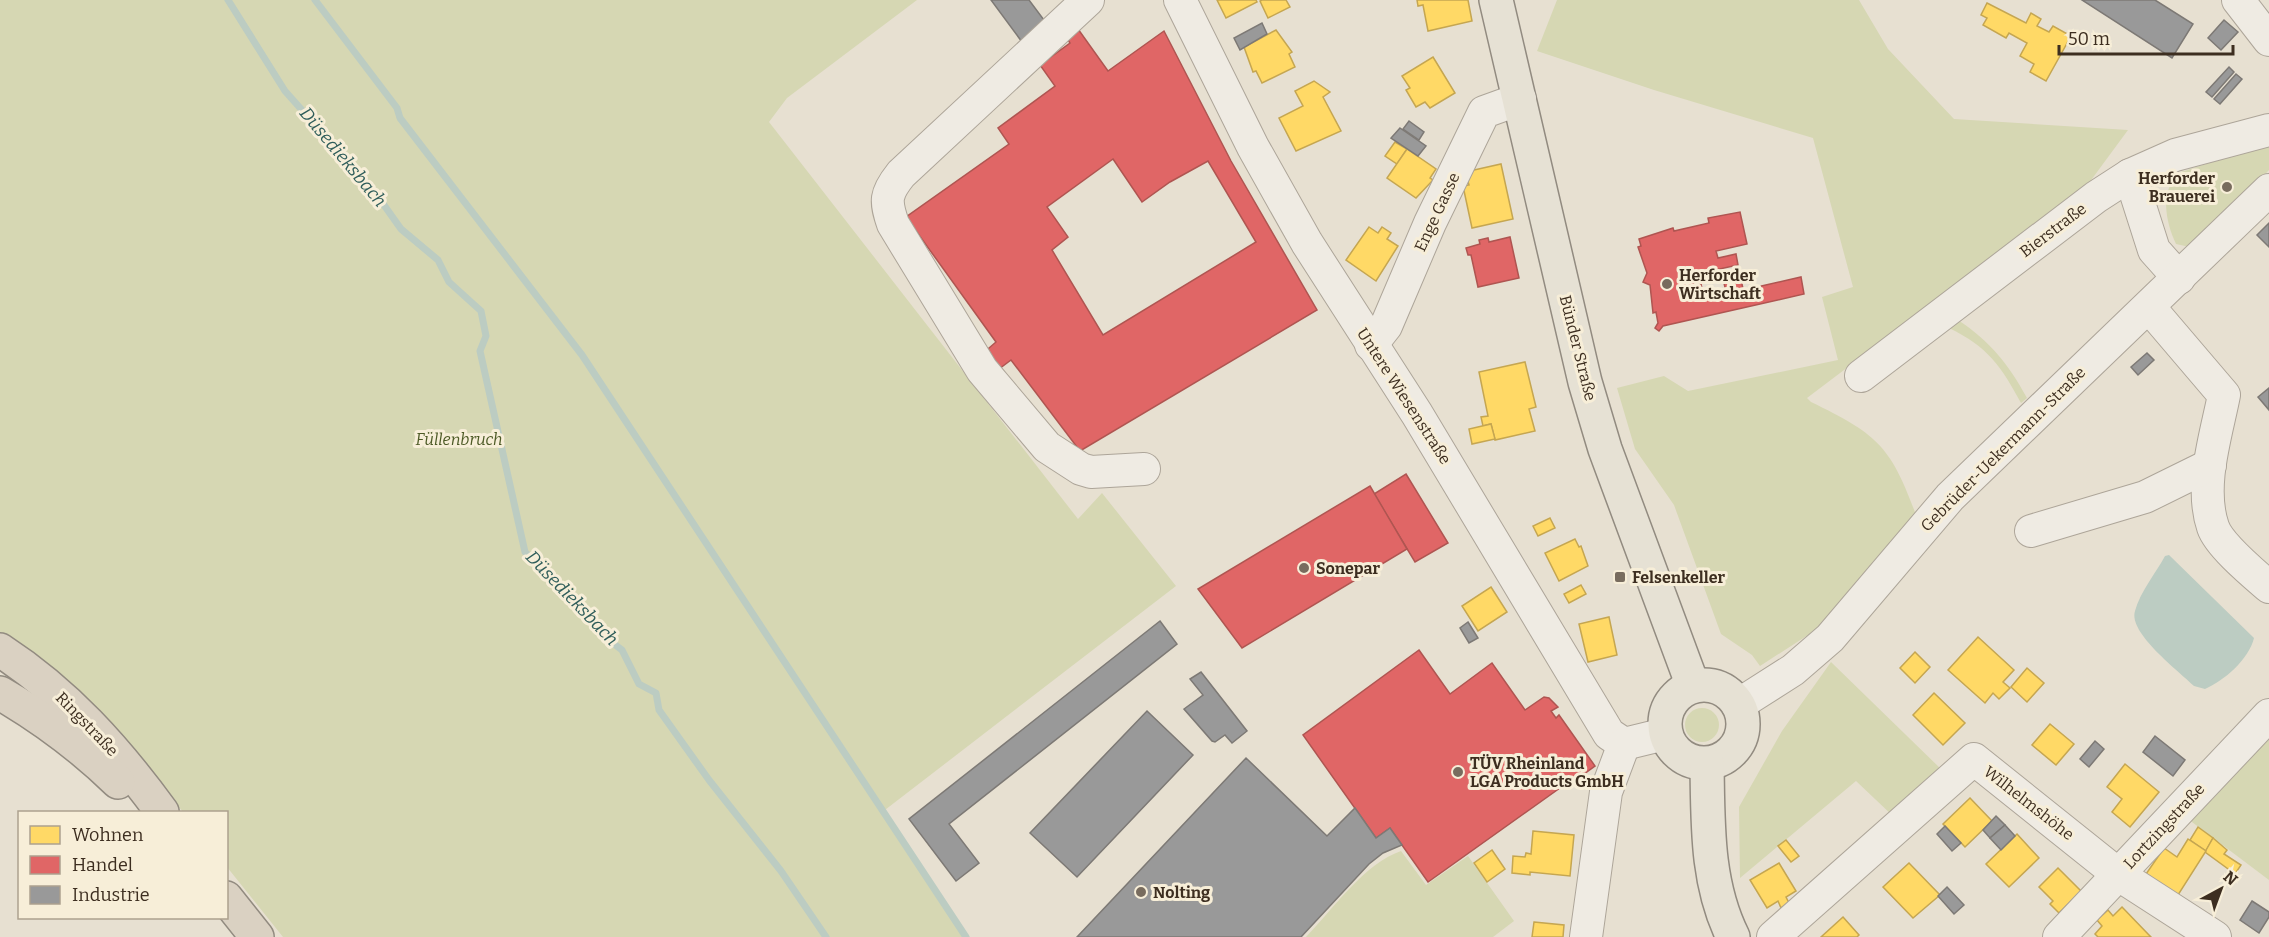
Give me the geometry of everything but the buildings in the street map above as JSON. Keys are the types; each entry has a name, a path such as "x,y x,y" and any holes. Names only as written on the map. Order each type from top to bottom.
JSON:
{"highway":[{"name":"Ringstraße","path":"0,650 59,693 99,733 160,811"},
{"name":"Ringstraße","path":"0,693 36,714 92,757 148,811"},
{"path":"228,901 257,937"}],"main road":[{"name":"Bünder Straße","path":"1498,1 1585,382 1605,449 1693,686"},
{"path":"1711,685 1719,688 1738,705 1743,720 1742,735 1735,750 1722,759 1707,764 1693,763 1681,757 1671,746 1665,734 1664,719 1669,704 1679,693 1693,686 1711,685"},
{"path":"1707,764 1710,865 1723,916 1733,937"}],"street":[{"path":"1088,0 901,174 893,184 886,203 893,224 982,370 1047,447 1081,469 1090,472 1144,469"},
{"name":"Untere Wiesenstraße","path":"1180,0 1259,157 1312,252 1418,414 1609,734 1624,744"},
{"path":"2238,0 2269,40"},
{"name":"Enge Gasse","path":"1371,345 1386,326 1430,223 1484,112 1520,99"},
{"name":"Bierstraße","path":"1861,376 2096,197 2130,176 2175,155 2269,130"},
{"path":"2130,176 2154,250 2179,278"},
{"name":"Gebrüder-Uekermann-Straße","path":"1738,705 1793,670 1830,638 1950,497 2269,190"},
{"path":"2149,307 2224,396 2210,465 2207,496 2213,528 2243,564 2269,587"},
{"path":"2031,531 2145,497 2210,465"},
{"name":"Lortzingstraße","path":"2059,937 2269,715"},
{"path":"1586,937 1606,792 1624,744 1665,734"},
{"name":"Wilhelmshöhe","path":"1773,937 1974,759 2119,875 2215,937"}],"green space":[{"name":"Füllenbruch","path":"0,0 917,0 787,98 769,122 1078,519 1102,493 1176,586 881,813 963,937 283,937 228,868 228,811 182,811 152,775 0,638"},
{"path":"1557,0 1859,0 1888,49 1954,119 2128,130 2086,187 1807,398 1852,423 1879,445 1898,473 1916,515 1812,637 1808,635 1760,666 1752,655 1721,634 1674,505 1635,449 1617,388 1664,376 1688,391 1838,360 1822,297 1853,287 1813,138 1654,90 1537,51"},
{"path":"2269,144 2269,170 2194,248 2176,244 2169,225 2166,205 2169,187 2174,179 2181,172"},
{"path":"1958,320 1980,336 2006,364 2027,398 2021,403 2007,378 1984,350 1949,328"},
{"path":"1831,662 1943,771 1894,817 1856,781 1740,878 1739,807 1782,731"},
{"path":"1702,708 1714,713 1719,725 1714,737 1702,742 1690,737 1685,725 1690,713"},
{"path":"2269,727 2269,880 2184,816"},
{"path":"1401,851 1426,885 1468,856 1514,921 1493,937 1306,937 1362,876 1388,857"}],"shaded area":[{"path":"2169,555 2254,638 2247,654 2235,668 2220,681 2205,689 2194,686 2156,651 2139,630 2135,620 2135,611 2141,597 2165,556"}],"waterway":[{"name":"Düsedieksbach","path":"228,0 285,91 374,191 401,229 438,260 449,282 481,311 486,336 480,351 525,552 592,616 606,638 622,650 639,684 656,693 659,710 709,780 781,871 826,937"},
{"path":"315,0 397,108 400,118 582,355 966,937"}],"place":[{"name":"Herforder Brauerei","path":"2227,187"},
{"name":"Herforder Wirtschaft","path":"1667,284"},
{"name":"Sonepar","path":"1304,568"},
{"name":"Felsenkeller","path":"1620,577"},
{"name":"TÜV Rheinland LGA Products GmbH","path":"1458,772"},
{"name":"Nolting","path":"1141,892"}]}
